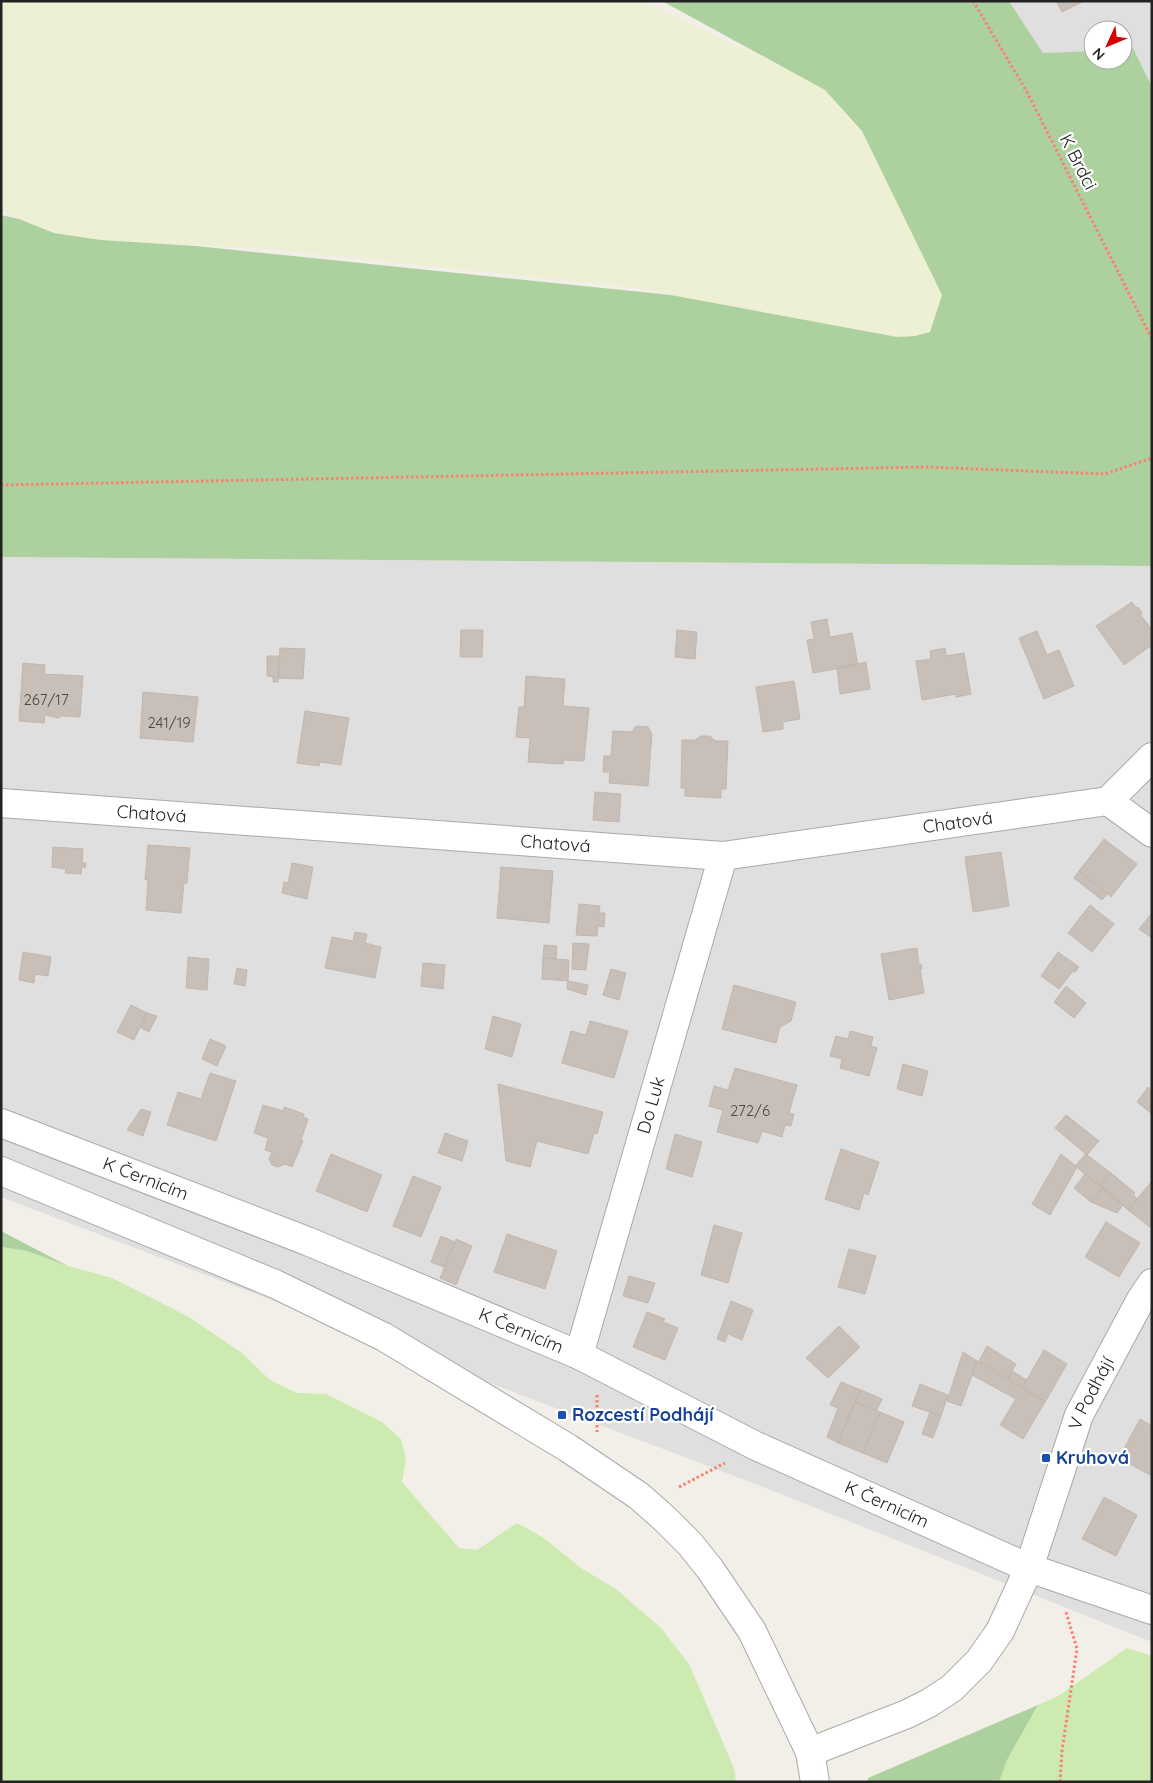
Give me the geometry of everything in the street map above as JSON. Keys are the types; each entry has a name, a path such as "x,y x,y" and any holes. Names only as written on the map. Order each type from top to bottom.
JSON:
{"street":[{"path":"1152,757 1108,801 1152,833"},
{"name":"Chatová","path":"1,803 723,856 1108,801"},
{"name":"Do Luk","path":"579,1355 723,856"},
{"name":"K Černicím","path":"1,1123 307,1241 579,1355 756,1446 1029,1568 1152,1610"},
{"path":"1,1170 275,1284 384,1337 561,1443 639,1496 666,1519 690,1544 733,1601 752,1632 810,1752 815,1782"},
{"name":"V Podhájí","path":"810,1752 907,1714 929,1703 952,1688 979,1661 1000,1631 1029,1568 1079,1416 1140,1301 1152,1283"}],"path":[{"name":"K Brdci","path":"973,1 1027,92 1152,339"},
{"path":"1,485 925,467 1105,474 1152,458"},
{"path":"679,1487 756,1446"},
{"path":"1056,1577 1077,1649 1060,1782"}],"shaded area":[{"path":"1009,1 1152,1 1152,87 1133,49 1133,20 1083,20 1083,51 1043,53"},
{"path":"1,557 1152,566 1152,1642 758,1485 1,1197"}],"green space":[{"path":"1,1 642,1 792,71 825,90 848,112 862,131 916,227 942,295 940,311 930,332 915,336 897,337 637,288 254,248 101,240 54,233 1,211"},
{"path":"662,1 1009,1 1043,53 1083,51 1083,70 1133,70 1133,48 1152,87 1152,566 1,557 1,215 19,219 54,233 101,240 196,246 671,295 897,337 915,336 930,332 942,295 862,131 825,90"},
{"path":"1,1231 68,1266 27,1251 1,1247"},
{"path":"1,1247 27,1251 68,1266 112,1278 189,1317 242,1353 270,1380 297,1393 326,1394 382,1422 401,1439 406,1459 402,1482 459,1548 477,1550 517,1523 544,1538 581,1568 616,1589 661,1628 689,1664 734,1768 736,1782 1,1782"},
{"path":"1127,1648 1152,1656 1152,1782 999,1782 1007,1760 1038,1705 1058,1696"},
{"path":"1038,1705 1007,1760 999,1782 868,1782 868,1778"}],"building":[{"path":"1056,1 1084,1 1062,12"},
{"path":"1132,602 1136,608 1138,607 1142,613 1140,614 1152,630 1152,645 1124,665 1096,626"},
{"path":"827,619 830,637 852,633 858,665 813,673 807,640 814,639 811,622"},
{"path":"461,630 483,630 482,657 460,657"},
{"path":"677,630 697,632 695,659 675,657"},
{"path":"1037,631 1047,655 1059,650 1074,686 1044,699 1019,638"},
{"path":"280,648 305,649 303,679 278,678"},
{"path":"945,648 946,656 964,653 971,694 956,697 956,694 922,700 916,661 931,659 930,651"},
{"path":"267,656 280,656 278,682 273,682 273,677 267,676"},
{"path":"866,662 870,689 840,694 837,668"},
{"path":"23,663 45,665 44,674 83,676 80,717 62,716 58,718 45,715 44,723 19,721"},
{"path":"526,676 565,679 563,706 589,708 584,761 564,760 563,764 528,762 530,738 516,737 519,707 524,707"},
{"path":"794,681 800,719 783,722 783,729 763,732 756,687"},
{"path":"143,692 198,697 193,742 140,738"},
{"path":"305,711 349,718 341,765 320,762 319,766 297,763"},
{"path":"636,726 648,727 652,734 648,786 609,783 610,772 603,772 604,756 611,756 613,731 632,732"},
{"path":"701,736 710,736 715,741 728,741 726,789 721,789 721,798 685,796 685,788 681,788 682,740 695,740"},
{"path":"595,792 621,794 619,822 593,820"},
{"path":"1104,839 1137,864 1111,897 1079,871"},
{"path":"148,845 190,848 187,883 184,883 181,913 146,910 148,880 145,880"},
{"path":"53,847 83,849 82,863 86,863 85,868 82,867 81,874 65,873 66,869 52,867"},
{"path":"1001,852 1009,906 973,912 965,857"},
{"path":"292,863 313,867 307,899 282,893 284,882 288,883"},
{"path":"501,867 553,871 549,923 497,918"},
{"path":"1079,871 1107,894 1102,900 1074,878"},
{"path":"579,904 600,906 599,913 605,913 604,927 598,926 597,936 576,935"},
{"path":"1090,905 1114,924 1092,952 1068,933"},
{"path":"1152,913 1152,938 1139,929"},
{"path":"355,932 367,934 365,943 381,947 375,978 325,968 332,937 353,941"},
{"path":"573,943 589,944 586,970 572,969"},
{"path":"544,945 557,946 556,959 543,958"},
{"path":"917,948 919,964 921,964 922,969 920,969 924,993 889,1000 881,954"},
{"path":"23,952 51,957 48,976 35,974 34,983 19,980"},
{"path":"1058,952 1079,967 1075,972 1073,971 1059,989 1041,976"},
{"path":"188,957 209,959 207,990 186,988"},
{"path":"543,958 569,960 568,981 542,979"},
{"path":"423,963 445,965 443,989 421,986"},
{"path":"237,968 247,970 245,986 234,984"},
{"path":"611,969 626,973 619,1000 603,995"},
{"path":"568,981 588,985 586,995 567,989"},
{"path":"734,985 796,1002 791,1021 780,1027 776,1043 722,1029"},
{"path":"1066,986 1086,1003 1074,1018 1054,1002"},
{"path":"131,1005 147,1013 134,1040 117,1032"},
{"path":"147,1013 157,1016 149,1032 141,1028"},
{"path":"493,1016 521,1024 512,1057 485,1049"},
{"path":"590,1021 628,1031 614,1078 562,1063 571,1031 586,1035"},
{"path":"850,1031 873,1037 871,1046 877,1048 869,1076 840,1068 842,1059 830,1056 836,1036 848,1039"},
{"path":"210,1039 226,1046 217,1066 202,1059"},
{"path":"903,1064 928,1071 922,1096 897,1089"},
{"path":"735,1068 797,1085 789,1113 794,1114 791,1126 785,1125 782,1137 762,1131 758,1143 717,1132 723,1110 709,1106 714,1086 728,1090"},
{"path":"210,1073 236,1081 216,1141 167,1125 178,1092 201,1099"},
{"path":"498,1084 603,1112 597,1134 594,1133 588,1154 537,1141 530,1167 506,1161"},
{"path":"1148,1087 1152,1091 1152,1114 1137,1102"},
{"path":"263,1105 283,1111 284,1107 304,1114 303,1117 308,1119 301,1140 303,1141 292,1167 285,1164 278,1167 272,1165 269,1159 272,1152 265,1150 268,1138 254,1133"},
{"path":"141,1109 151,1112 143,1136 127,1130"},
{"path":"1066,1115 1099,1141 1087,1155 1055,1128"},
{"path":"445,1133 468,1141 462,1161 438,1153"},
{"path":"675,1134 702,1142 692,1177 666,1169"},
{"path":"841,1149 879,1162 868,1195 864,1193 859,1210 825,1199"},
{"path":"331,1154 382,1175 367,1212 316,1191"},
{"path":"1061,1154 1077,1167 1050,1215 1032,1204"},
{"path":"1086,1154 1111,1173 1100,1186 1075,1166"},
{"path":"1111,1173 1135,1193 1133,1195 1138,1199 1128,1210 1100,1186"},
{"path":"1085,1174 1103,1188 1091,1202 1074,1188"},
{"path":"413,1176 441,1187 421,1237 393,1226"},
{"path":"1152,1181 1152,1224 1150,1227 1128,1210"},
{"path":"1103,1188 1123,1205 1117,1213 1091,1202"},
{"path":"1106,1222 1140,1243 1119,1277 1085,1257"},
{"path":"714,1225 742,1233 728,1283 701,1275"},
{"path":"507,1234 557,1251 545,1289 494,1272"},
{"path":"441,1236 455,1242 444,1267 431,1262"},
{"path":"456,1239 472,1246 456,1285 440,1278"},
{"path":"849,1249 876,1256 865,1294 838,1287"},
{"path":"629,1276 655,1283 648,1303 623,1296"},
{"path":"731,1301 753,1310 742,1340 728,1334 725,1342 717,1339"},
{"path":"647,1312 665,1319 663,1322 678,1328 665,1360 633,1347"},
{"path":"839,1326 860,1347 828,1378 806,1358"},
{"path":"987,1346 1016,1364 1008,1379 979,1361"},
{"path":"1044,1350 1067,1364 1045,1402 1022,1388"},
{"path":"963,1352 977,1361 961,1406 947,1401"},
{"path":"977,1361 1045,1402 1023,1439 1000,1425 1016,1399 972,1375"},
{"path":"1012,1371 1027,1380 1022,1388 1008,1379"},
{"path":"841,1382 861,1390 838,1443 827,1437 838,1408 830,1405"},
{"path":"920,1384 948,1395 941,1416 912,1406"},
{"path":"861,1390 882,1399 877,1410 855,1402"},
{"path":"855,1402 880,1412 863,1453 838,1443"},
{"path":"880,1412 904,1422 887,1463 863,1453"},
{"path":"930,1412 941,1416 933,1438 922,1434"},
{"path":"1140,1419 1152,1426 1152,1476 1119,1458"},
{"path":"1104,1497 1137,1515 1116,1556 1082,1539"}],"place":[{"name":"Rozcestí Podhájí","path":"562,1415"},
{"name":"Kruhová","path":"1046,1458"}]}
